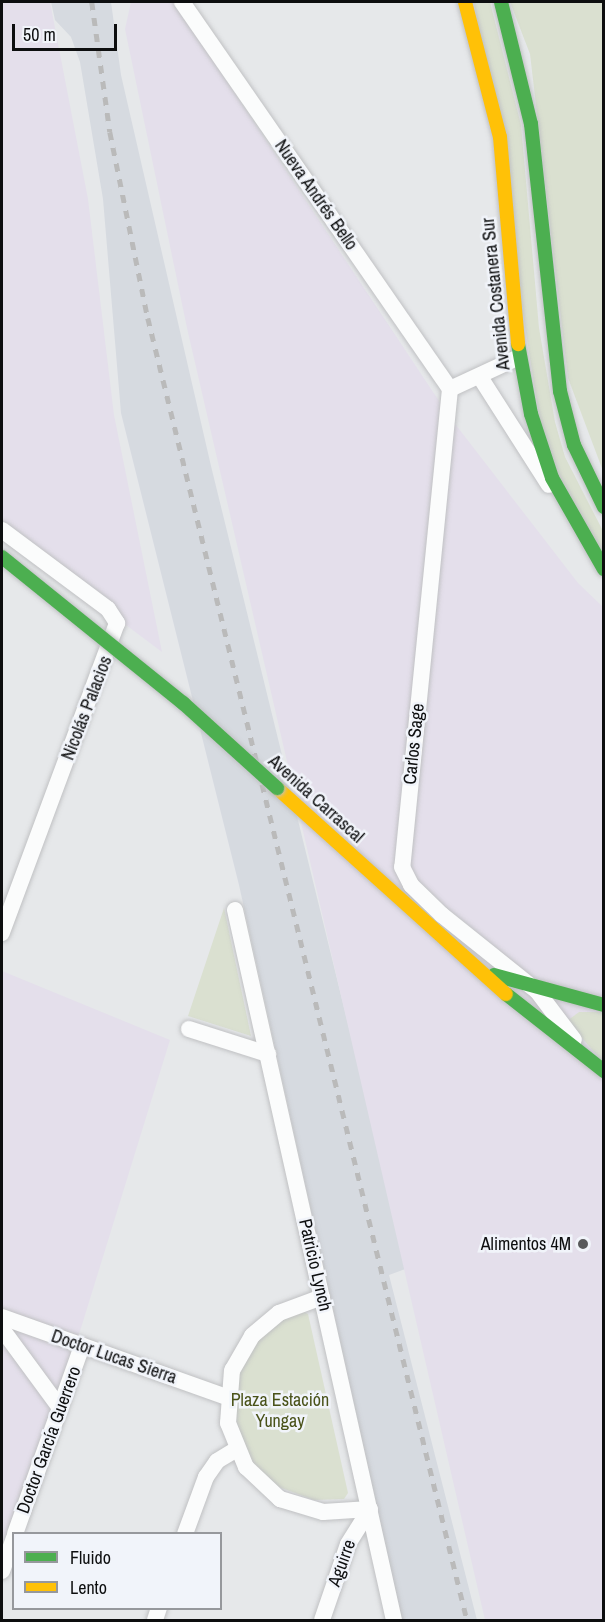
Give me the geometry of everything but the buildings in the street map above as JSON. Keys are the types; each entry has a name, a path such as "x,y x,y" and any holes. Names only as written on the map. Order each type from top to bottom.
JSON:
{"main road":[{"name":"Avenida Costanera Sur","path":"465,2 500,137 519,357 538,440 568,512 603,569"},
{"path":"501,2 531,124 560,392 574,445 603,507"},
{"name":"Avenida Carrascal","path":"2,557 183,703 476,966 538,1020 603,1071"},
{"path":"476,966 537,991 603,1005"},
{"path":"538,1020 548,1006 576,998"}],"street":[{"name":"Nueva Andrés Bello","path":"182,2 450,390"},
{"path":"450,390 519,357"},
{"path":"480,377 568,512"},
{"name":"Carlos Sage","path":"450,390 402,867 411,885 442,915 537,991 584,1056"},
{"name":"Nicolás Palacios","path":"2,530 108,609 117,623 2,933"},
{"name":"Patricio Lynch","path":"235,910 394,1620"},
{"path":"189,1029 268,1054"},
{"path":"322,1297 279,1313 252,1336 232,1370 227,1397 236,1450 261,1484 290,1504 322,1512 370,1509"},
{"name":"Doctor Lucas Sierra","path":"2,1317 227,1397"},
{"path":"2,1329 60,1408"},
{"name":"Doctor García Guerrero","path":"15,1532 82,1346"},
{"path":"185,1532 206,1477 217,1461 236,1450"},
{"name":"Aguirre","path":"322,1620 348,1544 370,1509"},
{"name":"Doctor García Guerrero","path":"2,1571 12,1542"}],"shaded area":[{"path":"2,2 50,2 88,199 114,415 162,652 2,532"},
{"path":"51,2 111,2 121,75 211,466 408,1268 389,1275 477,1620 402,1620 239,885 121,413 103,199 80,62 71,37 55,20"},
{"path":"131,2 174,2 449,416 578,583 603,607 603,1620 485,1620 187,328 125,29"},
{"path":"2,971 170,1040 81,1328 2,1547"}],"green space":[{"path":"474,2 490,2 521,125 539,328 555,422 565,457 603,531 603,561 545,453"},
{"path":"510,2 603,2 603,471 568,378 530,54"},
{"path":"224,908 251,1036 188,1016"},
{"path":"579,1012 603,1012 603,1062 567,1021"},
{"name":"Plaza Estación Yungay","path":"302,1311 308,1314 348,1493 344,1499 314,1500 279,1487 254,1466 236,1431 232,1389 249,1349 278,1321"}],"railway":[{"path":"92,2 110,132 148,318 467,1620"}],"traffic: fast":[{"path":"501,2 531,124 560,391 574,445 604,507"},
{"path":"518,344 531,414 552,478 604,569"},
{"path":"2,557 183,703 277,788"},
{"path":"494,975 604,1005"},
{"path":"506,994 604,1071"}],"traffic: slow":[{"path":"465,2 500,137 518,344"},
{"path":"277,788 506,994"}],"place":[{"name":"Alimentos 4M","path":"583,1244"}]}
